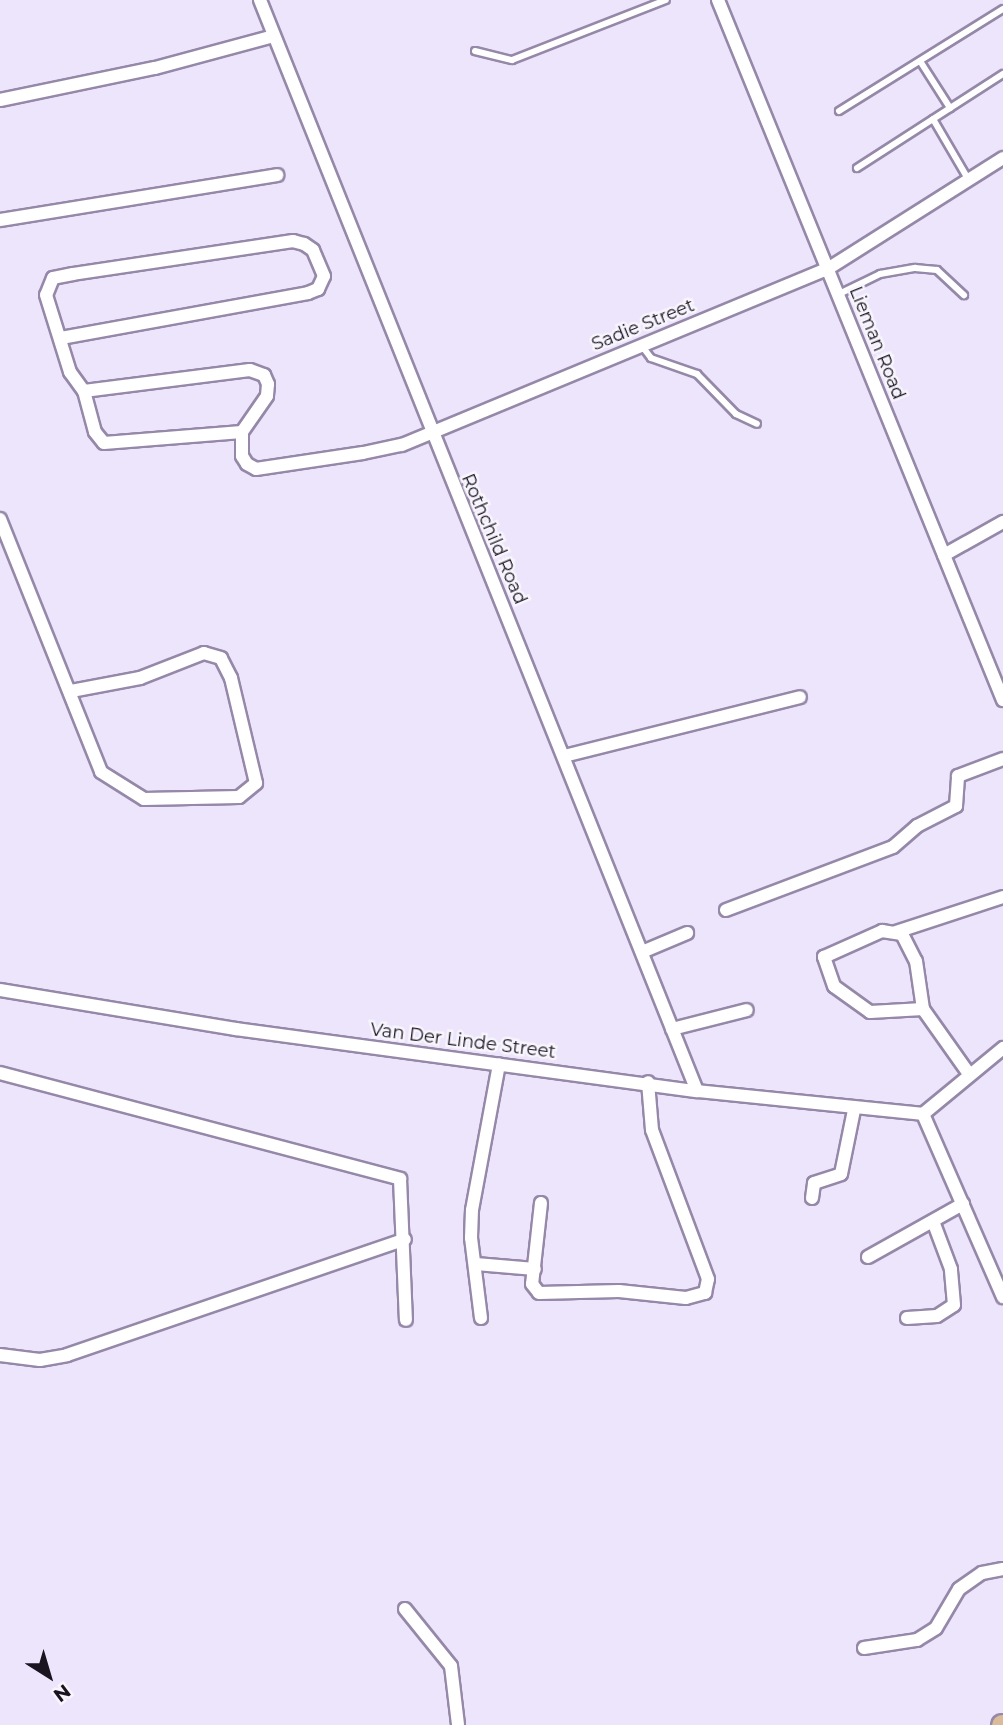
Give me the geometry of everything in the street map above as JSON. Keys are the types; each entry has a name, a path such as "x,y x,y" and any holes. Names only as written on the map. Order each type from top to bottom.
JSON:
{"street":[{"name":"Rothchild Road","path":"260,0 429,430 564,756 697,1091"},
{"name":"Lieman Road","path":"718,0 1003,700"},
{"path":"0,100 155,68 274,36"},
{"name":"Sadie Street","path":"242,432 242,456 247,464 256,469 402,445 429,430 829,268 1003,158"},
{"path":"0,220 276,175"},
{"path":"61,338 308,293 318,289 324,276 313,250 293,241 53,278 45,288 70,372 83,390 95,432 104,443 242,432 267,396 267,379 258,372 237,370 83,390"},
{"path":"0,519 71,691 94,761 129,792 144,799 239,797 256,783 256,769 221,657 204,653 140,678 71,691"},
{"path":"943,555 1003,522"},
{"path":"564,756 800,698"},
{"path":"726,911 893,847 917,827 956,806 958,776 1003,759"},
{"path":"923,1009 870,1013 834,986 825,967 824,957 835,948 882,932 896,932 1003,897"},
{"path":"896,932 912,948 923,1009 969,1074"},
{"path":"642,953 687,933"},
{"name":"Van Der Linde Street","path":"0,990 236,1029 648,1082 697,1091 854,1111 923,1114"},
{"path":"672,1029 747,1010"},
{"path":"1003,1048 923,1114 1003,1297"},
{"path":"481,1318 471,1238 472,1210 499,1064"},
{"path":"0,1073 393,1175 403,1184 406,1320"},
{"path":"541,1203 533,1284 539,1293 619,1291 686,1298 708,1289 652,1130 648,1082"},
{"path":"812,1198 814,1183 841,1174 854,1111"},
{"path":"868,1257 963,1204"},
{"path":"907,1318 937,1316 954,1305 951,1269 933,1221"},
{"path":"0,1355 40,1360 68,1355 405,1239"},
{"path":"476,1264 536,1269"},
{"path":"863,1648 917,1640 936,1628 959,1589 982,1573 1003,1569"},
{"path":"405,1609 451,1667 458,1725"}],"lane":[{"path":"475,51 512,60 666,0"},
{"path":"839,111 1003,9"},
{"path":"920,61 950,108"},
{"path":"857,168 1003,75"},
{"path":"933,119 968,179"},
{"path":"839,294 880,274 915,268 937,270 964,295"},
{"path":"640,345 652,358 697,374 736,414 757,424"}]}
